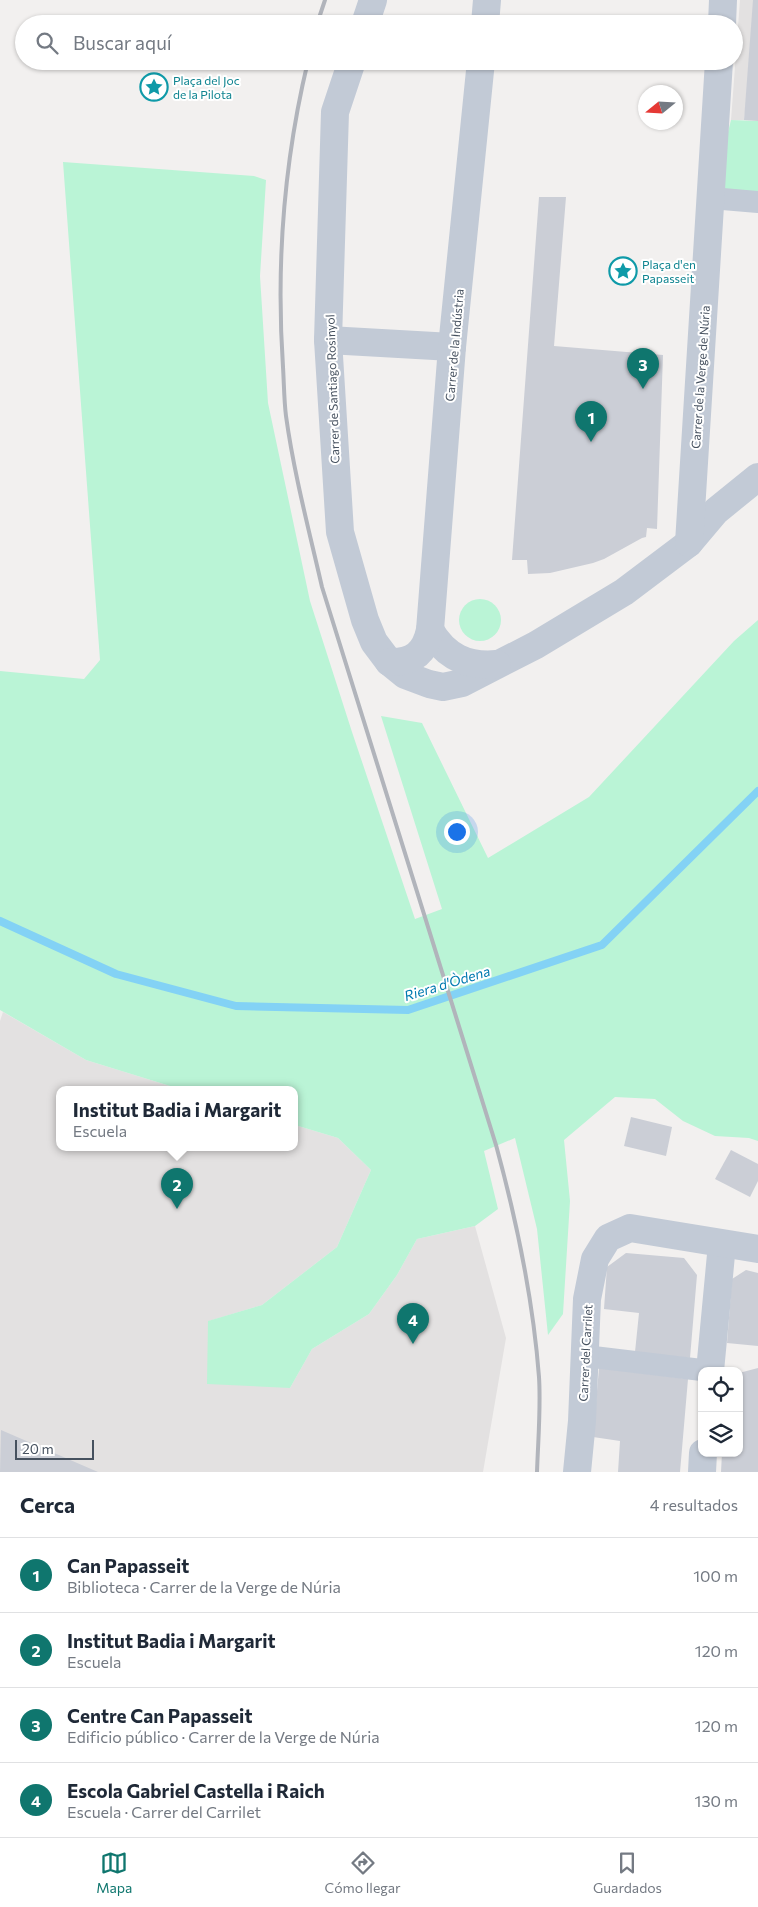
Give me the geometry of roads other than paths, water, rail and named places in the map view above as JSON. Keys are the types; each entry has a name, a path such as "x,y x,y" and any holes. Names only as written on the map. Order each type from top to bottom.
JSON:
{"street":[{"path":"368,15 373,0"},
{"path":"486,15 487,0"},
{"path":"722,15 723,0"},
{"name":"Carrer de Santiago Rosinyol","path":"349,70 335,112 328,340 340,532 365,620 374,642 389,662 405,675 429,684 444,686 462,683 536,645 624,592 689,544 716,511 758,477"},
{"name":"Carrer de la Indústria","path":"389,662 401,663 412,659 421,652 428,642 430,630 452,347 480,70"},
{"name":"Carrer de la Verge de Núria","path":"689,544 718,70"},
{"path":"711,198 758,202"},
{"path":"328,340 452,347"},
{"path":"430,630 444,649 453,656 474,664 497,664"},
{"name":"Carrer del Carrilet","path":"577,1472 582,1421 587,1299 595,1259 608,1238 630,1228 722,1244"},
{"path":"710,1367 722,1244 758,1249"},
{"path":"585,1356 698,1370"},
{"path":"702,1472 703,1457"}],"waterway":[{"name":"Riera d'Òdena","path":"0,921 116,974 236,1006 408,1010 602,945 758,791"}],"railway":[{"path":"320,15 325,0"},
{"path":"306,70 293,137 284,213 282,251 281,328 285,404 289,438 322,587 496,1145 511,1203 533,1318 539,1377 540,1401 537,1472"}],"place":[{"name":"Plaça del Joc de la Pilota","path":"154,87"},
{"name":"Plaça d'en Papasseit","path":"623,271"},
{"name":"Centre Can Papasseit","path":"643,389"},
{"name":"Can Papasseit","path":"591,442"},
{"name":"Institut Badia i Margarit","path":"177,1209"},
{"name":"Escola Gabriel Castella i Raich","path":"413,1344"}]}
